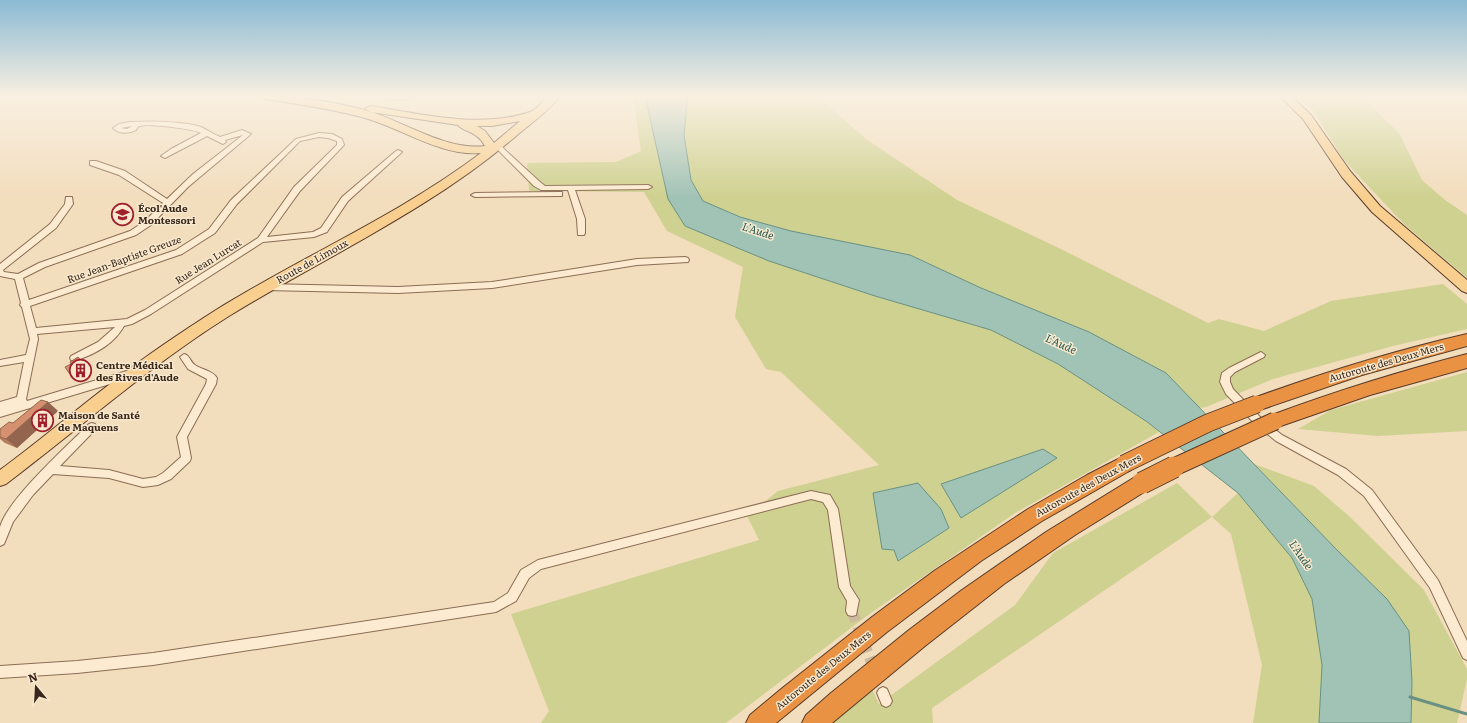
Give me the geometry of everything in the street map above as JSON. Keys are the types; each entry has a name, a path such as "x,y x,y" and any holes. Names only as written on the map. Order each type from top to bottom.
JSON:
{"highway":[{"name":"Autoroute des Deux Mers","path":"758,723 852,646 960,565 1007,532 1124,464 1202,426 1257,404 1355,369 1467,340"},
{"name":"Autoroute des Deux Mers","path":"814,723 923,632 976,592 1025,557 1142,483 1275,421 1324,402 1374,386 1467,361"}],"main road":[{"path":"406,130 462,149 480,151 498,148 517,130"},
{"path":"478,130 498,148"},
{"path":"444,184 498,148 520,130"},
{"path":"1316,130 1346,174 1376,208 1467,288"},
{"path":"433,140 452,150 456,155 458,162 457,170 444,184"},
{"name":"Route de Limoux","path":"26,461 104,396 181,340 264,287 365,231 444,184"},
{"path":"0,479 26,461"},
{"path":"0,486 26,461"}],"street":[{"path":"200,130 233,146"},
{"path":"0,272 2,274 18,277 42,265 133,233 152,221 168,202 248,134 242,132 219,140"},
{"path":"165,156 172,150 207,133"},
{"name":"Rue Jean-Baptiste Greuze","path":"24,305 174,254 198,241 212,231 234,202 298,140 315,135 331,135"},
{"name":"Rue Jean Lurcat","path":"32,331 121,324 129,322 148,312 261,240 276,217 312,171 341,145 340,140 331,135"},
{"path":"498,148 537,184 544,188 572,191"},
{"path":"261,240 314,234 324,230 345,199 398,152"},
{"path":"93,163 122,173 168,202"},
{"path":"474,195 648,187"},
{"path":"572,191 581,219 581,233"},
{"path":"0,268 53,226 69,204 69,199"},
{"path":"264,287 398,290 492,285 637,262 685,260"},
{"path":"18,277 34,339 29,358 23,402"},
{"path":"74,358 87,353 110,338 118,331 121,324"},
{"path":"1261,355 1232,370 1225,376 1225,382 1229,391 1259,422 1279,438 1342,472 1368,493 1434,584 1467,654"},
{"path":"50,470 109,474 143,483 158,481 167,476 186,458 182,437 211,384 212,378 191,366 184,357"},
{"path":"0,363 29,358"},
{"path":"0,406 23,402 139,371"},
{"path":"0,413 23,402"},
{"path":"0,541 9,519 29,492 92,427"},
{"path":"0,672 137,662 496,607 512,597 525,574 538,565 812,495 826,498 832,509 845,587 853,600 852,611"}],"green space":[{"path":"638,130 653,130 668,199 685,226 769,261 875,296 991,330 1058,364 1146,421 1159,432 1015,513 868,615 726,723 541,723 549,711 511,614 759,540 747,516 778,491 879,465 781,372 766,369 735,317 743,267 667,231 644,192 529,191 527,163 616,162 641,151"},
{"path":"685,130 855,130 866,139 957,200 1065,251 1208,323 1219,319 1264,331 1331,301 1443,284 1467,304 1467,329 1393,346 1273,379 1206,407 1199,408 1165,373 910,255 791,231 740,217 703,201 691,180 684,135"},
{"path":"1325,130 1396,130 1399,133 1422,180 1445,200 1467,215 1467,278 1404,224 1344,160"},
{"path":"1467,372 1467,431 1378,436 1298,429 1331,410"},
{"path":"1254,464 1314,486 1350,517 1424,590 1467,669 1467,679 1457,723 1411,723 1412,682 1387,599 1337,550"},
{"path":"1177,483 1212,517 932,708 933,723 831,723 872,689 879,704 1015,605 1053,553"},
{"path":"1238,493 1292,558 1312,599 1322,665 1319,723 1253,723 1262,665 1231,534 1212,517"}],"water":[{"name":"L'Aude","path":"653,130 685,130 684,135 691,180 703,201 740,217 791,231 910,255 981,288 1089,332 1166,373 1337,550 1387,599 1409,631 1412,682 1411,723 1319,723 1322,665 1312,599 1292,558 1238,493 1146,421 1058,364 991,330 875,296 769,261 685,226 668,199"},
{"path":"1043,449 1057,458 961,518 941,484"},
{"path":"918,483 941,509 949,528 898,561 894,550 882,549 873,493"}],"building":[{"path":"78,357 84,364 69,373 65,367 71,364 70,362"},
{"path":"41,400 48,402 6,439 0,437 0,429 9,422 13,423"}],"waterway":[{"path":"1410,697 1467,714"}],"tunnel":[{"path":"852,611 883,693"}],"place":[{"name":"Écol'Aude Montessori","path":"123,214"},
{"name":"Centre Médical des Rives d'Aude","path":"81,371"},
{"name":"Maison de Santé de Maquens","path":"42,421"}]}
